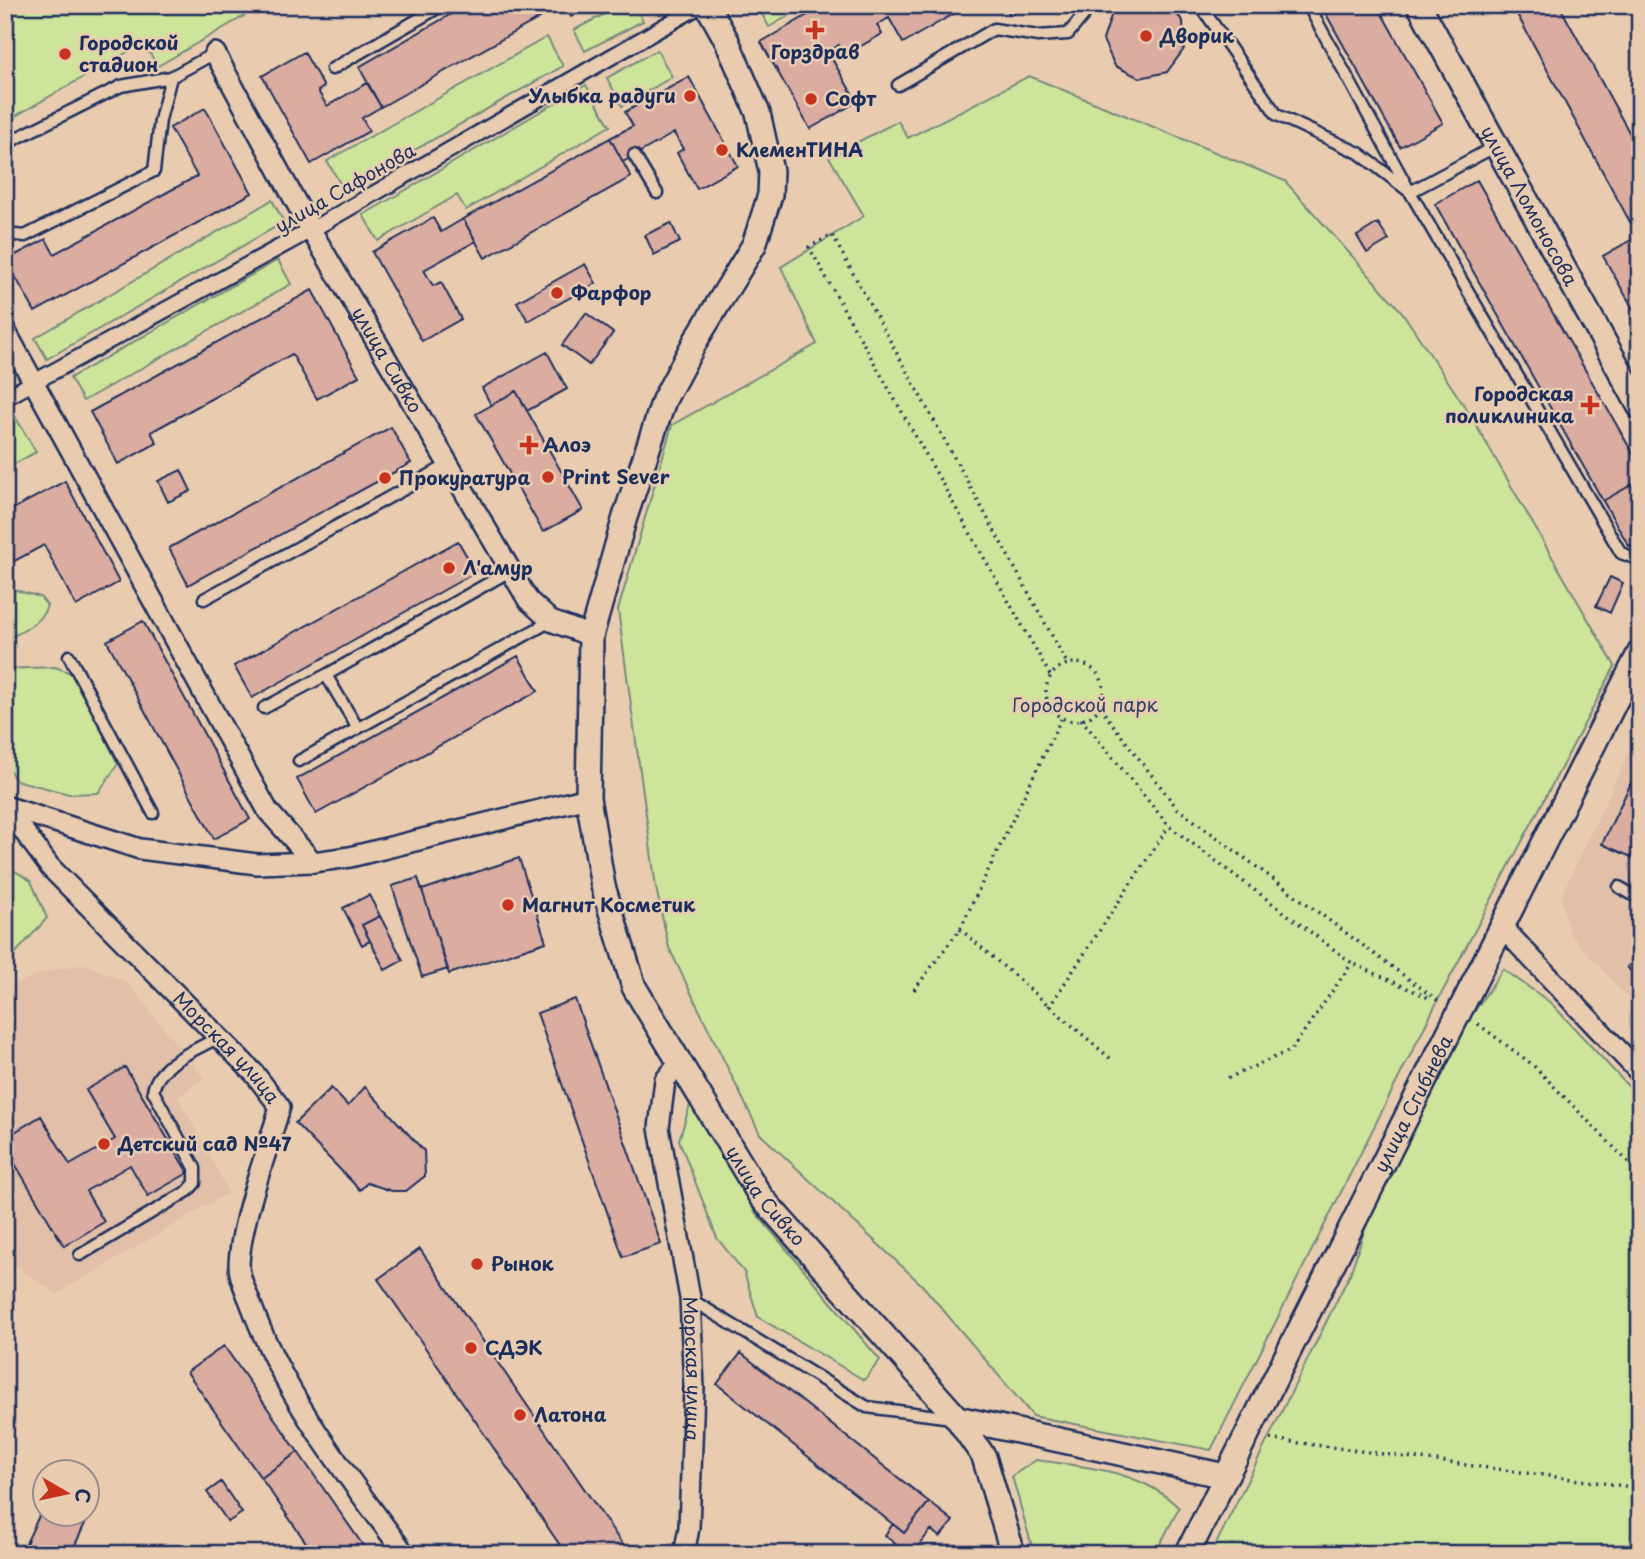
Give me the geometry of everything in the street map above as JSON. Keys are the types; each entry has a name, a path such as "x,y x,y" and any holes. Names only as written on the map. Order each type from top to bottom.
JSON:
{"street":[{"name":"улица Сафонова","path":"5,398 311,230 701,5"},
{"name":"улица Сивко","path":"707,5 727,41 758,113 771,171 770,195 754,245 696,340 664,400 621,530 591,636 588,798 603,886 634,988 678,1065 761,1197 957,1418 984,1457 1013,1554"},
{"name":"улица Ломоносова","path":"1419,5 1640,407"},
{"name":"улица Сивко","path":"215,53 311,230 509,571 528,600 551,621 591,636"},
{"path":"5,330 268,811 313,862"},
{"name":"улица Сгибнева","path":"1187,1554 1502,927 1637,665"},
{"path":"6,807 140,849 246,863 313,862 350,857 588,798"},
{"name":"Морская улица","path":"6,807 50,867 254,1073 280,1107 247,1223 239,1268 261,1330 300,1407 325,1446 405,1554"},
{"path":"1502,927 1640,1073"},
{"name":"Морская улица","path":"678,1065 665,1080 659,1128 690,1298 694,1388 689,1528 684,1554"},
{"path":"957,1418 1225,1476"}],"lane":[{"path":"332,69 443,5"},
{"path":"898,85 994,29 1038,36 1068,34 1092,5"},
{"path":"1200,5 1277,116 1359,153 1410,192"},
{"path":"1308,5 1410,192 1620,552 1640,560"},
{"path":"5,144 121,86 171,77 215,53"},
{"path":"5,234 25,236 38,231 154,171 160,120 171,77"},
{"path":"1410,192 1497,145"},
{"path":"634,155 657,193"},
{"path":"204,599 448,465"},
{"path":"264,708 509,571"},
{"path":"299,761 551,621"},
{"path":"69,656 153,813"},
{"path":"326,675 357,727"},
{"path":"1619,887 1640,899"},
{"path":"80,1255 188,1191 195,1183 195,1168 153,1091 155,1080 162,1070 219,1037"},
{"path":"690,1298 867,1407 957,1418"}],"path":[{"path":"1050,675 809,247 832,235 1067,663"},
{"path":"1067,663 1089,665 1104,680 1105,700 1100,708 1074,723 1061,719 1049,707 1045,687 1050,675 1067,663"},
{"path":"1100,708 1177,808 1437,1002"},
{"path":"914,990 960,929 1061,719"},
{"path":"1081,719 1169,826 1352,963 1460,1011 1533,1065 1640,1174"},
{"path":"1049,1007 1169,826"},
{"path":"960,929 1111,1059"},
{"path":"1228,1078 1291,1050 1352,963"},
{"path":"1270,1439 1640,1488"}],"shaded area":[{"path":"1640,729 1640,1012 1569,933 1561,896"},
{"name":"Детский сад №47","path":"85,964 128,983 204,1078 178,1097 229,1192 57,1294 5,1259 5,988 47,971"}],"green space":[{"name":"Городской стадион","path":"5,5 263,5 158,66 143,43 5,122"},
{"path":"622,5 634,5 643,21 585,51 574,30"},
{"path":"757,5 808,5 769,27"},
{"path":"547,37 563,66 344,190 327,161"},
{"path":"657,50 672,77 622,106 607,78"},
{"name":"Городской парк","path":"1029,76 1285,181 1402,312 1469,413 1615,666 1437,1002 1211,1450 1033,1416 922,1285 760,1134 669,948 656,888 618,610 672,425 817,344 781,267 864,216 829,157 898,121 908,138"},
{"path":"586,85 610,126 466,210 457,195 378,241 363,215"},
{"path":"272,200 284,222 47,359 35,338"},
{"path":"278,260 291,284 83,401 70,378"},
{"path":"13,413 36,452 5,469 5,417"},
{"path":"5,587 40,597 47,605 31,626 5,638"},
{"path":"55,667 74,674 118,764 98,793 69,794 15,780 5,761 5,669"},
{"path":"5,865 31,881 47,918 5,965"},
{"path":"1503,969 1551,1003 1640,1099 1640,1554 1211,1554 1350,1274 1368,1220 1470,1018"},
{"path":"691,1102 755,1212 880,1360 864,1380 758,1317 744,1272 717,1238 679,1140"},
{"path":"1036,1460 1112,1472 1148,1485 1164,1495 1179,1508 1155,1554 1034,1554 1012,1476"}],"building":[{"path":"467,5 537,5 543,16 381,107 359,67"},
{"path":"537,5 561,5 543,16"},
{"path":"564,5 592,5 571,17"},
{"path":"825,5 950,5 955,13 903,43 889,18 877,25 882,34 845,55 839,45 828,52 857,102 810,129 761,42"},
{"path":"1005,5 1028,5 1010,15"},
{"path":"1123,5 1168,5 1183,21 1184,49 1167,72 1140,78 1115,66 1103,40 1112,13"},
{"path":"1321,5 1377,5 1443,123 1400,147"},
{"path":"1512,5 1559,5 1640,152 1640,217 1630,222"},
{"path":"304,52 324,87 318,91 327,106 367,83 381,107 362,118 369,131 311,164 262,76"},
{"path":"689,77 738,166 697,189 677,153 683,149 674,133 623,162 610,138 633,126 625,112"},
{"path":"205,108 252,193 35,312 6,260 46,239 54,254 197,176 170,128"},
{"path":"610,138 631,177 485,258 463,219"},
{"path":"1477,180 1640,466 1640,480 1603,501 1435,204"},
{"path":"433,218 441,232 463,219 476,241 424,270 433,286 441,282 461,319 422,341 372,252"},
{"path":"671,223 680,242 654,255 645,235"},
{"path":"1378,223 1389,240 1367,253 1357,236"},
{"path":"1640,235 1640,321 1603,256"},
{"path":"585,264 596,283 528,321 517,302"},
{"path":"312,290 359,376 317,399 292,354 151,432 157,443 118,464 90,412"},
{"path":"586,313 613,333 589,365 562,345"},
{"path":"547,352 567,389 527,411 516,391 491,405 482,388"},
{"path":"516,391 583,510 543,532 476,414"},
{"path":"391,427 411,463 188,585 169,548"},
{"path":"181,470 191,491 168,502 158,481"},
{"path":"1640,480 1640,539 1629,546 1603,501"},
{"path":"65,481 119,582 76,606 44,545 5,566 5,513"},
{"path":"458,541 476,572 252,698 234,666"},
{"path":"1610,577 1623,583 1610,613 1596,606"},
{"path":"143,621 250,819 214,839 107,641"},
{"path":"518,656 538,691 316,814 297,779"},
{"path":"1640,764 1640,861 1602,844"},
{"path":"519,858 546,942 449,974 422,890"},
{"path":"418,878 448,969 422,977 392,886"},
{"path":"369,895 380,916 362,925 370,941 362,945 343,908"},
{"path":"380,916 403,960 385,970 362,925"},
{"path":"1640,955 1640,981 1627,967"},
{"path":"575,999 661,1244 623,1257 537,1013"},
{"path":"125,1067 188,1173 148,1196 130,1165 86,1191 104,1222 64,1246 5,1147 5,1138 41,1116 70,1165 115,1139 86,1090"},
{"path":"365,1087 424,1151 425,1176 406,1191 392,1191 367,1183 360,1190 295,1123 331,1088 348,1106"},
{"path":"420,1249 629,1554 566,1554 378,1279"},
{"path":"224,1346 298,1452 261,1478 187,1372"},
{"path":"741,1353 929,1502 904,1533 717,1384"},
{"path":"298,1452 369,1554 314,1554 261,1478"},
{"path":"221,1482 242,1513 228,1522 207,1492"},
{"path":"929,1502 953,1521 940,1537 931,1530 912,1554 907,1554 885,1535 893,1524 904,1533"},
{"path":"33,1528 83,1528 71,1554 21,1554"}],"place":[{"name":"Горздрав","path":"815,30"},
{"name":"Дворик","path":"1146,36"},
{"name":"Городской стадион","path":"65,54"},
{"name":"Улыбка радуги","path":"690,96"},
{"name":"Софт","path":"811,99"},
{"name":"КлеменТИНА","path":"722,150"},
{"name":"Фарфор","path":"557,293"},
{"name":"Городская поликлиника","path":"1590,405"},
{"name":"Алоэ","path":"529,445"},
{"name":"Print Sever","path":"548,477"},
{"name":"Прокуратура","path":"385,478"},
{"name":"Л'амур","path":"449,568"},
{"name":"Магнит Косметик","path":"508,905"},
{"name":"Детский сад №47","path":"104,1144"},
{"name":"Рынок","path":"477,1264"},
{"name":"СДЭК","path":"471,1348"},
{"name":"Латона","path":"520,1415"}]}
